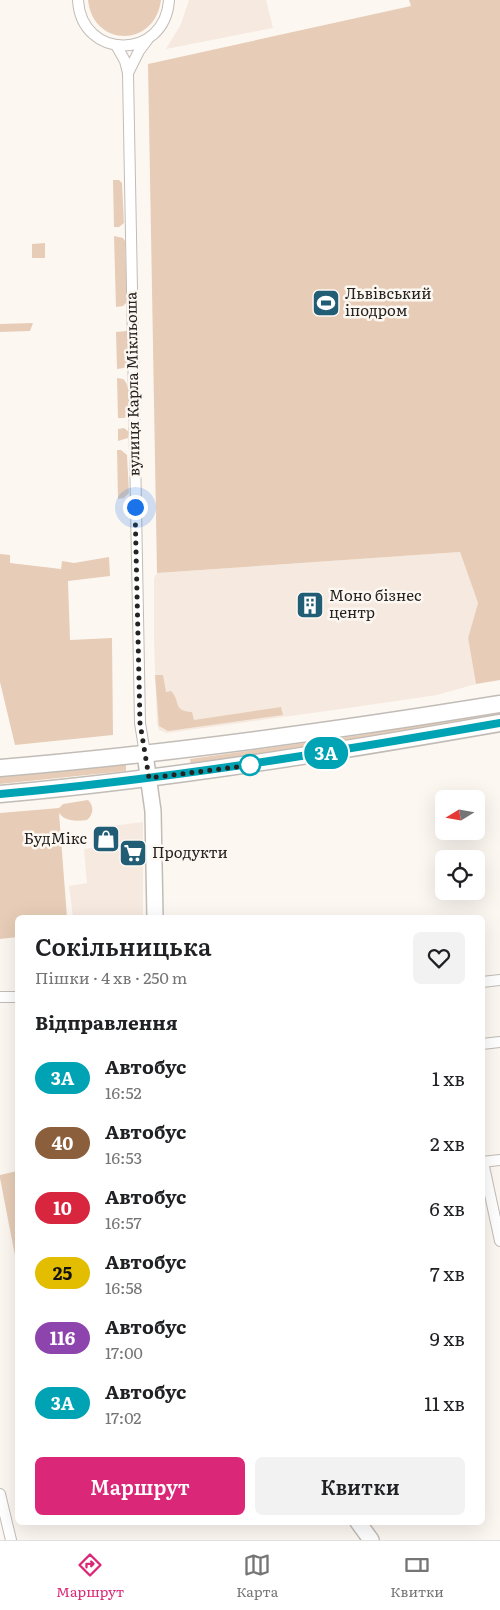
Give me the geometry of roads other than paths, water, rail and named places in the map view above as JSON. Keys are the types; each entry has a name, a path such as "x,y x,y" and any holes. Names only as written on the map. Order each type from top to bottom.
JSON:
{"main road":[{"path":"0,768 145,754 351,728 500,704"},
{"path":"0,794 149,778 261,763 500,723"}],"street":[{"path":"78,0 79,11 88,28 102,40 116,45 128,45 148,39"},
{"name":"вулиця Карла Мікльоша","path":"128,73 139,51 148,39 162,26 170,3"},
{"name":"вулиця Карла Мікльоша","path":"116,45 125,61 128,73 139,684 140,723 145,754"},
{"path":"145,754 153,811 155,915"},
{"path":"485,982 500,980"},
{"path":"0,997 15,997"},
{"path":"485,1044 500,1042"},
{"path":"485,1162 500,1160"},
{"path":"485,1171 500,1241"},
{"path":"0,1494 11,1540"},
{"path":"360,1525 371,1540"}],"place":[{"name":"Львівський іподром","path":"326,303"},
{"name":"Моно бізнес центр","path":"310,605"},
{"name":"БудМікс","path":"106,839"},
{"name":"Продукти","path":"133,853"}]}
